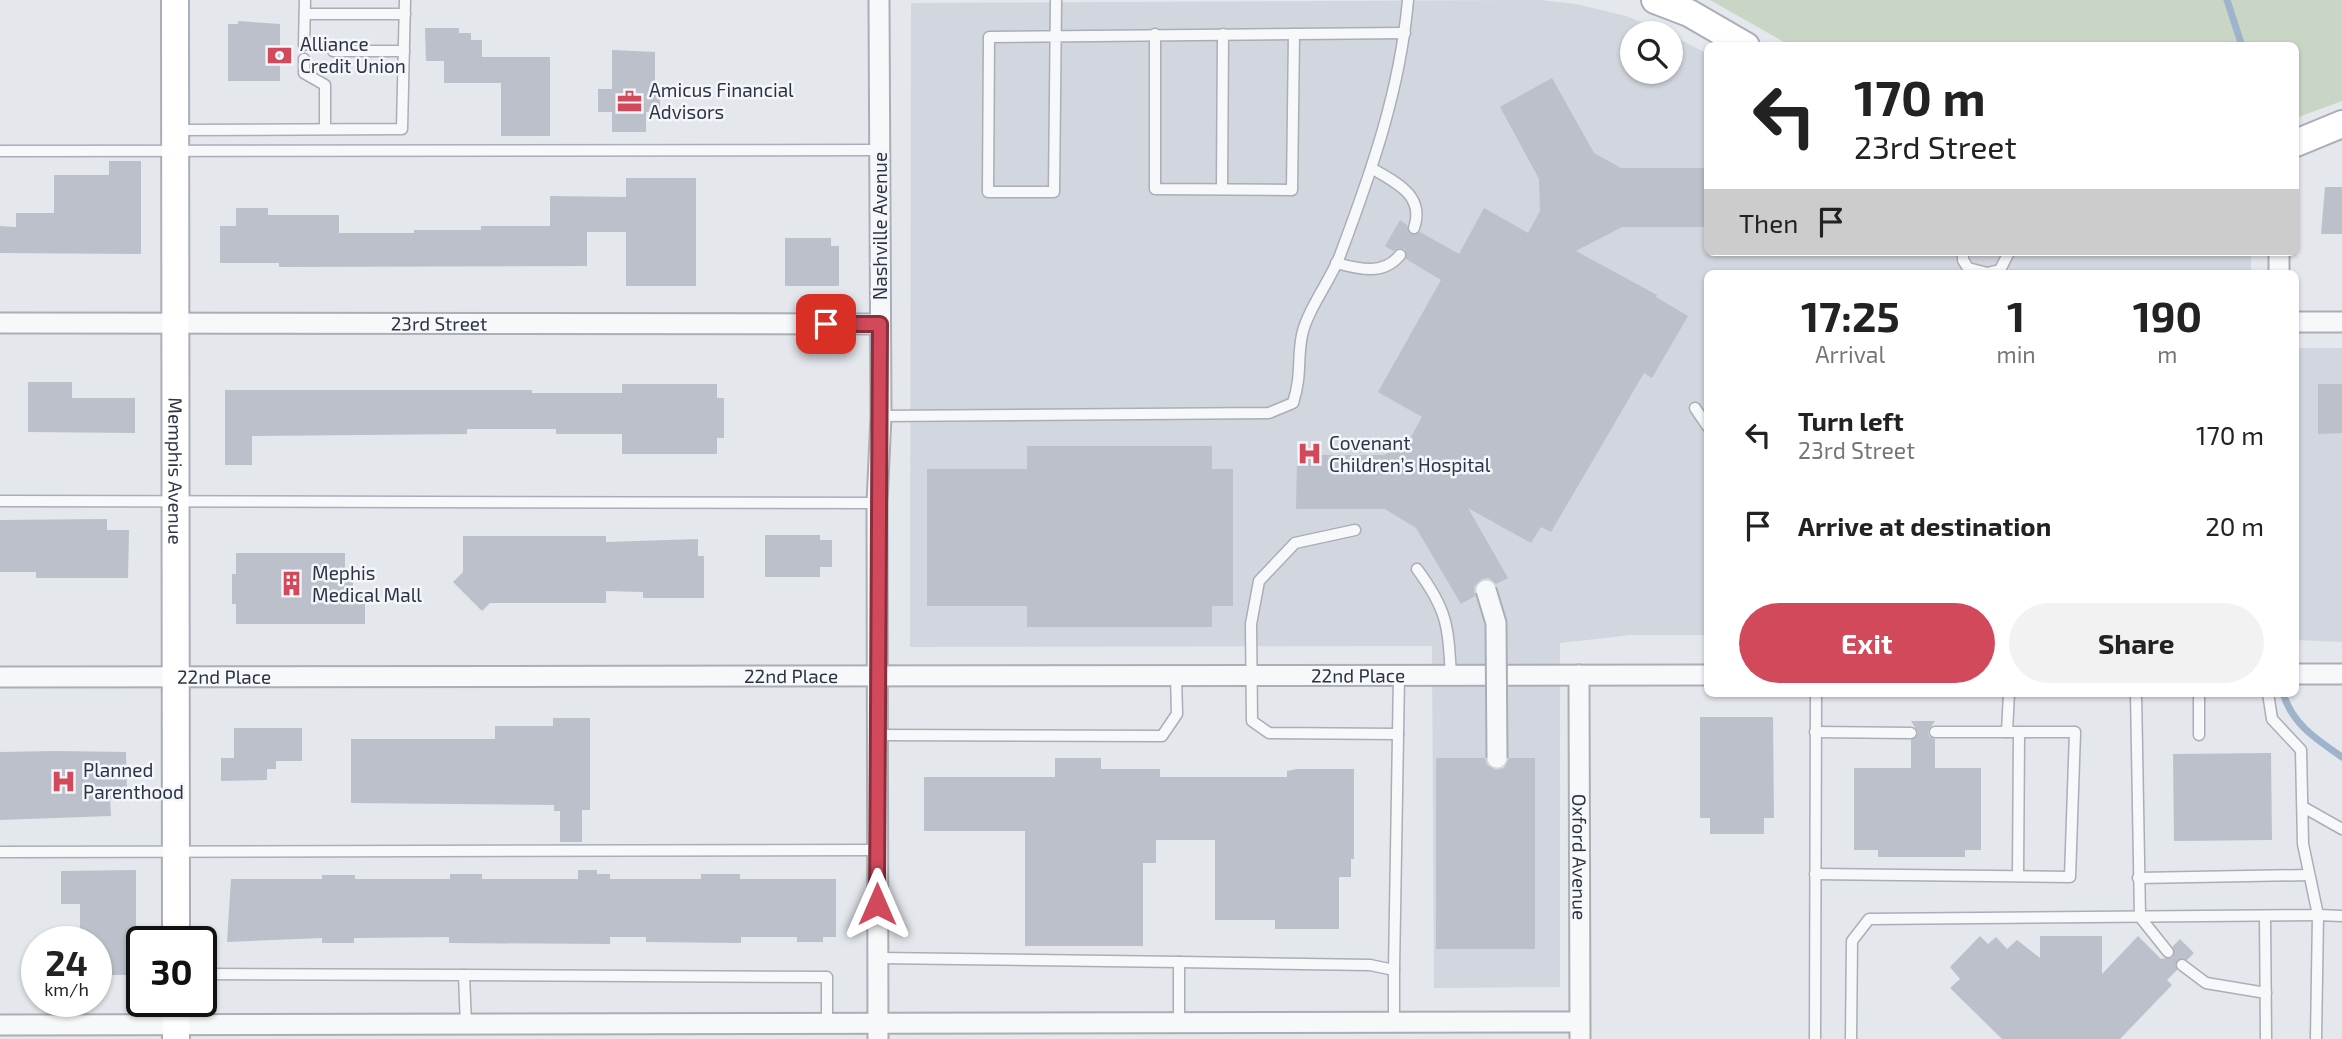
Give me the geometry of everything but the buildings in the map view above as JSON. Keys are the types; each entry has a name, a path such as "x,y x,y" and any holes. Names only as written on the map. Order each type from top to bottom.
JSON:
{"street":[{"name":"Memphis Avenue","path":"175,0 176,926"},
{"name":"Nashville Avenue","path":"878,1032 877,503 881,416 879,0"},
{"path":"1655,0 1689,13 1739,42"},
{"path":"2299,142 2342,124"},
{"path":"2299,322 2342,322"},
{"name":"23rd Street","path":"0,323 880,324"},
{"path":"1486,590 1496,623 1497,758"},
{"path":"2299,674 2342,674"},
{"name":"Oxford Avenue","path":"1578,675 1580,1030"},
{"name":"22nd Place","path":"0,677 1704,675"},
{"path":"0,1025 176,1022 466,1025 827,1024 878,1032 1179,1023 1394,1023 1580,1030"}],"lane":[{"path":"304,45 305,0"},
{"path":"0,151 326,129 402,128 405,0"},
{"path":"1056,0 1055,35 1054,192 988,192 989,37 1055,35 1155,34 1405,33"},
{"path":"881,416 1269,413 1293,403 1301,380 1302,334 1336,264 1373,169 1393,100 1408,0"},
{"path":"305,14 405,14"},
{"path":"1155,34 1155,188 1292,190 1294,34"},
{"path":"1222,189 1223,34"},
{"path":"333,51 404,51"},
{"path":"304,59 304,73 326,85 326,129"},
{"path":"175,141 880,150"},
{"path":"1373,169 1405,187 1413,200 1418,217 1414,228"},
{"path":"1336,264 1377,269 1391,266 1400,256"},
{"path":"1964,256 1968,268 1976,270"},
{"path":"1695,408 1704,421"},
{"path":"0,500 877,503"},
{"path":"1355,530 1295,543 1259,581 1251,624 1252,721 1269,733 1398,734"},
{"path":"1417,569 1432,590 1448,622 1451,676"},
{"path":"877,735 1162,736 1177,714 1175,676"},
{"path":"1394,1023 1399,676"},
{"path":"1815,1039 1816,697"},
{"path":"2007,732 2009,697"},
{"path":"2136,697 2140,917 2168,952"},
{"path":"2199,697 2199,735"},
{"path":"2269,697 2272,719 2301,750 2303,844 2318,915 2316,1039"},
{"path":"1815,732 1911,733"},
{"path":"1815,874 2070,877 2075,732 1935,732"},
{"path":"2018,876 2019,733"},
{"path":"2303,807 2342,829"},
{"path":"0,852 877,850"},
{"path":"2138,878 2309,874"},
{"path":"2265,916 2266,1039"},
{"path":"1851,1039 1852,942 1869,919 2342,916"},
{"path":"878,958 1370,965 1394,970"},
{"path":"1179,962 1179,1023"},
{"path":"2182,965 2206,983 2266,993"},
{"path":"217,974 827,977 827,1024"},
{"path":"464,975 466,1025"}],"shaded area":[{"name":"Covenant Children’s Hospital","path":"1540,0 1576,4 1638,21 1620,21 1620,84 1683,84 1683,41 1704,52 1704,256 2251,256 2251,270 1704,270 1704,635 1631,635 1560,643 1560,987 1434,988 1432,646 910,647 911,3"},
{"path":"2299,348 2342,348 2342,642 2299,640"}],"green space":[{"path":"1710,0 2342,0 2342,101 2299,117 2299,42 1784,42"}],"waterway":[{"path":"2227,0 2241,42"},
{"path":"2284,697 2299,722 2314,737 2342,757"}],"place":[{"name":"Alliance Credit Union","path":"280,55"},
{"name":"Amicus Financial Advisors","path":"629,101"},
{"name":"Covenant Children’s Hospital","path":"1309,454"},
{"name":"Mephis Medical Mall","path":"292,584"},
{"name":"Planned Parenthood","path":"63,781"}],"route":[{"path":"826,324 880,324 877,904"}]}
